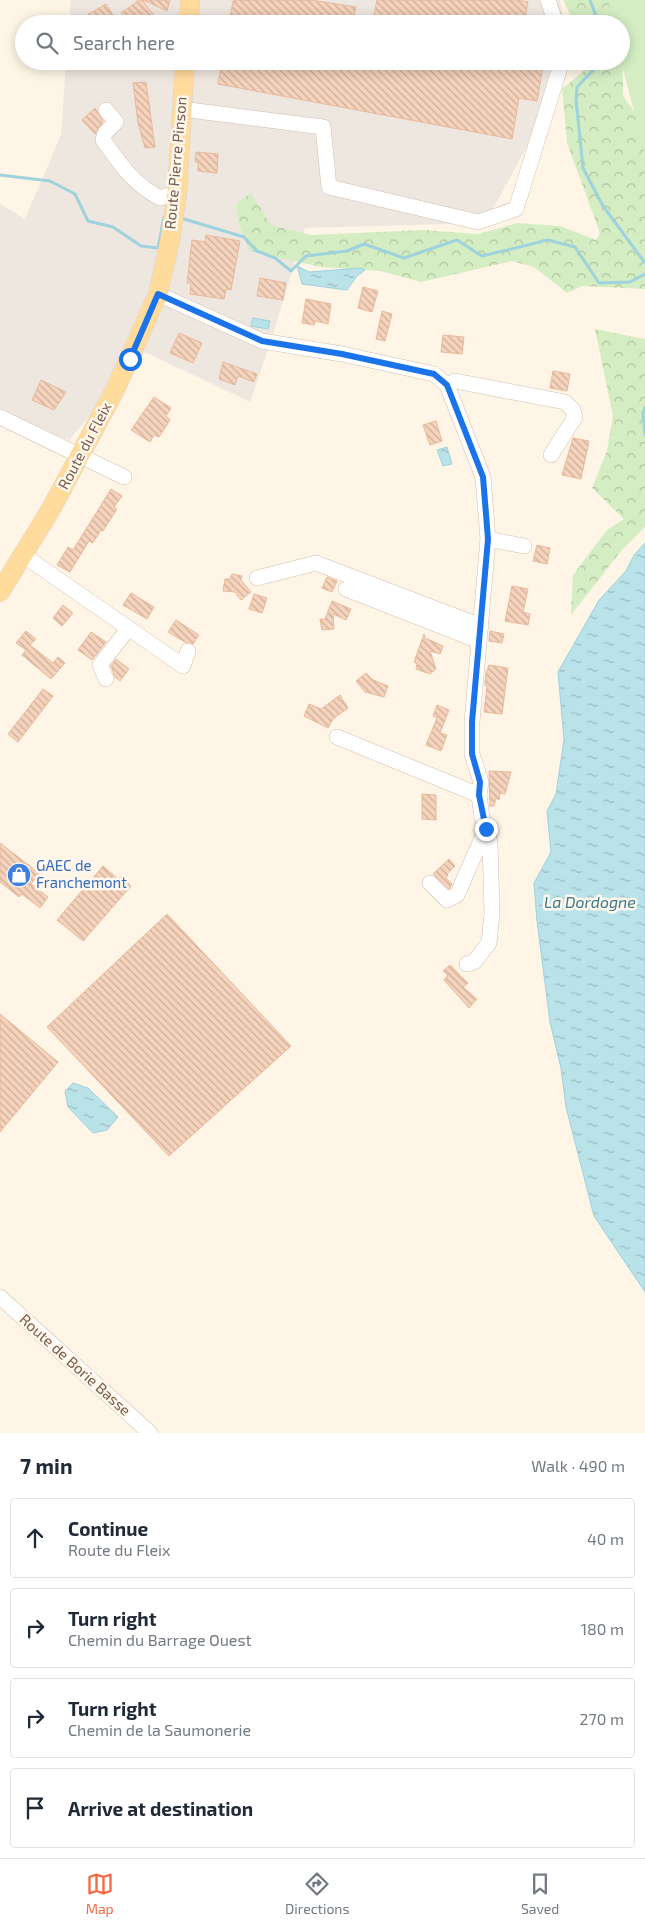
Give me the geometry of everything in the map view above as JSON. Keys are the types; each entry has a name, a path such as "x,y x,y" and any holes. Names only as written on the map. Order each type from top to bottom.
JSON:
{"main road":[{"path":"189,15 190,0"},
{"name":"Route Pierre Pinson","path":"158,294 170,241 177,193 184,70"},
{"name":"Route du Fleix","path":"0,592 79,456 130,359 158,294"}],"street":[{"path":"548,0 553,15"},
{"path":"181,108 323,127 329,187 478,222 516,209 559,70"},
{"path":"106,110 116,122 105,133 103,140 121,165 142,188 160,198 177,193"},
{"path":"158,294 262,341 342,354 434,374 447,385 483,477 488,539 472,754 480,782 479,795 488,836 492,913 489,943 474,962 467,964"},
{"path":"447,385 455,381 565,402 573,410 574,417 551,455"},
{"path":"0,417 124,477"},
{"path":"488,539 524,546"},
{"path":"23,555 136,628 183,666 188,651"},
{"path":"257,578 316,562 480,633"},
{"path":"346,589 480,633"},
{"path":"106,679 100,665 136,628"},
{"path":"337,737 479,795"},
{"path":"430,883 447,900 457,895 488,836"},
{"name":"Route de Borie Basse","path":"0,1297 150,1433"}],"shaded area":[{"path":"71,0 560,0 562,15 70,15"},
{"path":"65,70 555,70 541,121 485,223 305,228 269,347 250,402 145,352 69,440 0,414 0,204 25,219 61,135"}],"green space":[{"path":"563,0 622,0 622,15 570,15"},
{"path":"608,0 645,0 645,154 623,70 630,70 630,15 611,15"},
{"path":"585,70 623,70 623,96 645,126 645,289 582,286 567,293 534,267 512,261 421,282 380,271 321,267 249,251 239,224 236,204 251,193 271,225 311,235 423,230 478,234 518,223 560,226 596,240 600,233 567,143 562,89"},
{"path":"595,329 645,339 645,527 621,551 571,615 573,575 607,530 624,519 592,488 607,451 613,416"}],"water":[{"path":"297,266 309,272 361,268 365,270 357,276 347,290 302,284"},
{"path":"253,318 270,321 268,329 251,326"},
{"path":"447,447 452,464 443,466 437,450"},
{"name":"La Dordogne","path":"645,543 645,1292 594,1216 566,1107 561,1068 550,1022 534,883 551,852 547,811 556,794 564,739 558,672 599,600 626,571 634,555"},
{"path":"73,1083 88,1088 118,1117 107,1130 93,1133 68,1107 65,1091"}],"building":[{"path":"139,0 142,0 154,15 122,15 121,13"},
{"path":"143,0 170,0 167,11"},
{"path":"311,0 356,7 354,15 231,15 233,1"},
{"path":"377,0 517,0 528,2 526,15 374,15"},
{"path":"106,4 113,15 87,15"},
{"path":"220,70 542,70 537,101 519,98 512,139 218,84"},
{"path":"146,82 155,147 145,148 138,123 133,83"},
{"path":"95,108 103,121 95,134 82,120"},
{"path":"196,152 218,154 217,173 198,171 198,162 195,162"},
{"path":"206,235 240,241 231,290 226,289 224,299 190,294 191,284 187,283 192,240 205,242"},
{"path":"260,278 286,283 283,300 257,296"},
{"path":"363,287 378,291 372,312 358,308"},
{"path":"306,299 331,304 328,324 315,321 314,325 302,323"},
{"path":"382,311 392,314 385,341 376,339"},
{"path":"179,333 202,343 193,363 170,353"},
{"path":"443,335 464,337 462,354 441,352"},
{"path":"223,362 257,374 254,382 238,376 235,385 219,379"},
{"path":"553,371 570,374 567,391 550,388"},
{"path":"41,380 66,392 54,410 32,400"},
{"path":"154,397 171,408 166,416 170,420 159,437 154,435 150,442 131,430"},
{"path":"436,421 442,441 430,445 423,425"},
{"path":"573,438 589,441 581,479 562,475"},
{"path":"111,489 122,496 114,507 117,509 103,531 101,530 93,543 89,541 70,572 57,565 68,547 73,550"},
{"path":"537,545 550,548 547,564 533,561"},
{"path":"232,574 242,576 241,580 251,592 241,600 235,592 223,591 225,579 230,579"},
{"path":"327,577 337,581 332,592 322,588"},
{"path":"512,586 528,589 523,612 530,614 528,625 505,621"},
{"path":"131,593 154,607 147,619 123,605"},
{"path":"254,594 267,598 262,613 249,609"},
{"path":"332,601 351,609 346,620 333,614 334,629 322,630 320,619 325,619"},
{"path":"63,605 73,613 62,626 53,618"},
{"path":"176,620 199,635 193,644 185,642 168,632"},
{"path":"26,631 36,639 30,645 53,663 58,657 65,663 51,679 22,655 28,648 26,650 16,643"},
{"path":"490,631 504,634 502,643 489,641"},
{"path":"91,632 106,642 92,660 78,650"},
{"path":"424,634 425,638 443,646 440,654 430,651 436,669 430,674 416,669 417,664 414,662"},
{"path":"116,659 129,669 120,681 115,677 111,666"},
{"path":"489,665 508,668 502,714 484,712 487,686 485,685 486,673"},
{"path":"366,673 373,680 388,686 384,697 365,692 356,681"},
{"path":"43,689 53,696 18,742 8,734"},
{"path":"340,695 348,708 333,719 328,728 304,716 309,704 321,709"},
{"path":"437,705 449,710 440,733 447,735 441,751 426,745 437,718 433,716"},
{"path":"489,771 511,772 505,794 500,793 499,800 496,798 494,806 490,806"},
{"path":"422,794 436,795 436,820 422,819"},
{"path":"0,843 39,873 31,884 48,897 40,908 22,894 19,897 0,882"},
{"path":"449,859 455,866 447,874 446,878 452,884 449,889 433,874"},
{"path":"103,866 118,879 121,876 131,886 83,941 57,920"},
{"path":"167,914 291,1046 169,1156 47,1027"},
{"path":"450,965 468,983 463,987 477,999 469,1008 444,980 448,975 443,971"},
{"path":"0,1014 58,1062 0,1132"}],"waterway":[{"path":"590,0 596,15"},
{"path":"593,70 577,87 576,99 583,168 603,206 645,263"},
{"path":"0,175 50,181 75,194 88,221 113,227 141,246 158,248 164,217"},
{"path":"184,219 244,237 257,251 275,258 291,271 306,256 347,251 364,244 404,258 457,240 482,256 548,240 575,247 599,283 630,282 645,274"},
{"path":"645,407 643,413 645,435"}],"place":[{"name":"GAEC de Franchemont","path":"19,875"}],"route":[{"path":"130,359 158,294 262,341 342,354 434,374 447,385 483,477 488,539 472,722 472,754 480,782 479,795 486,829"}]}
